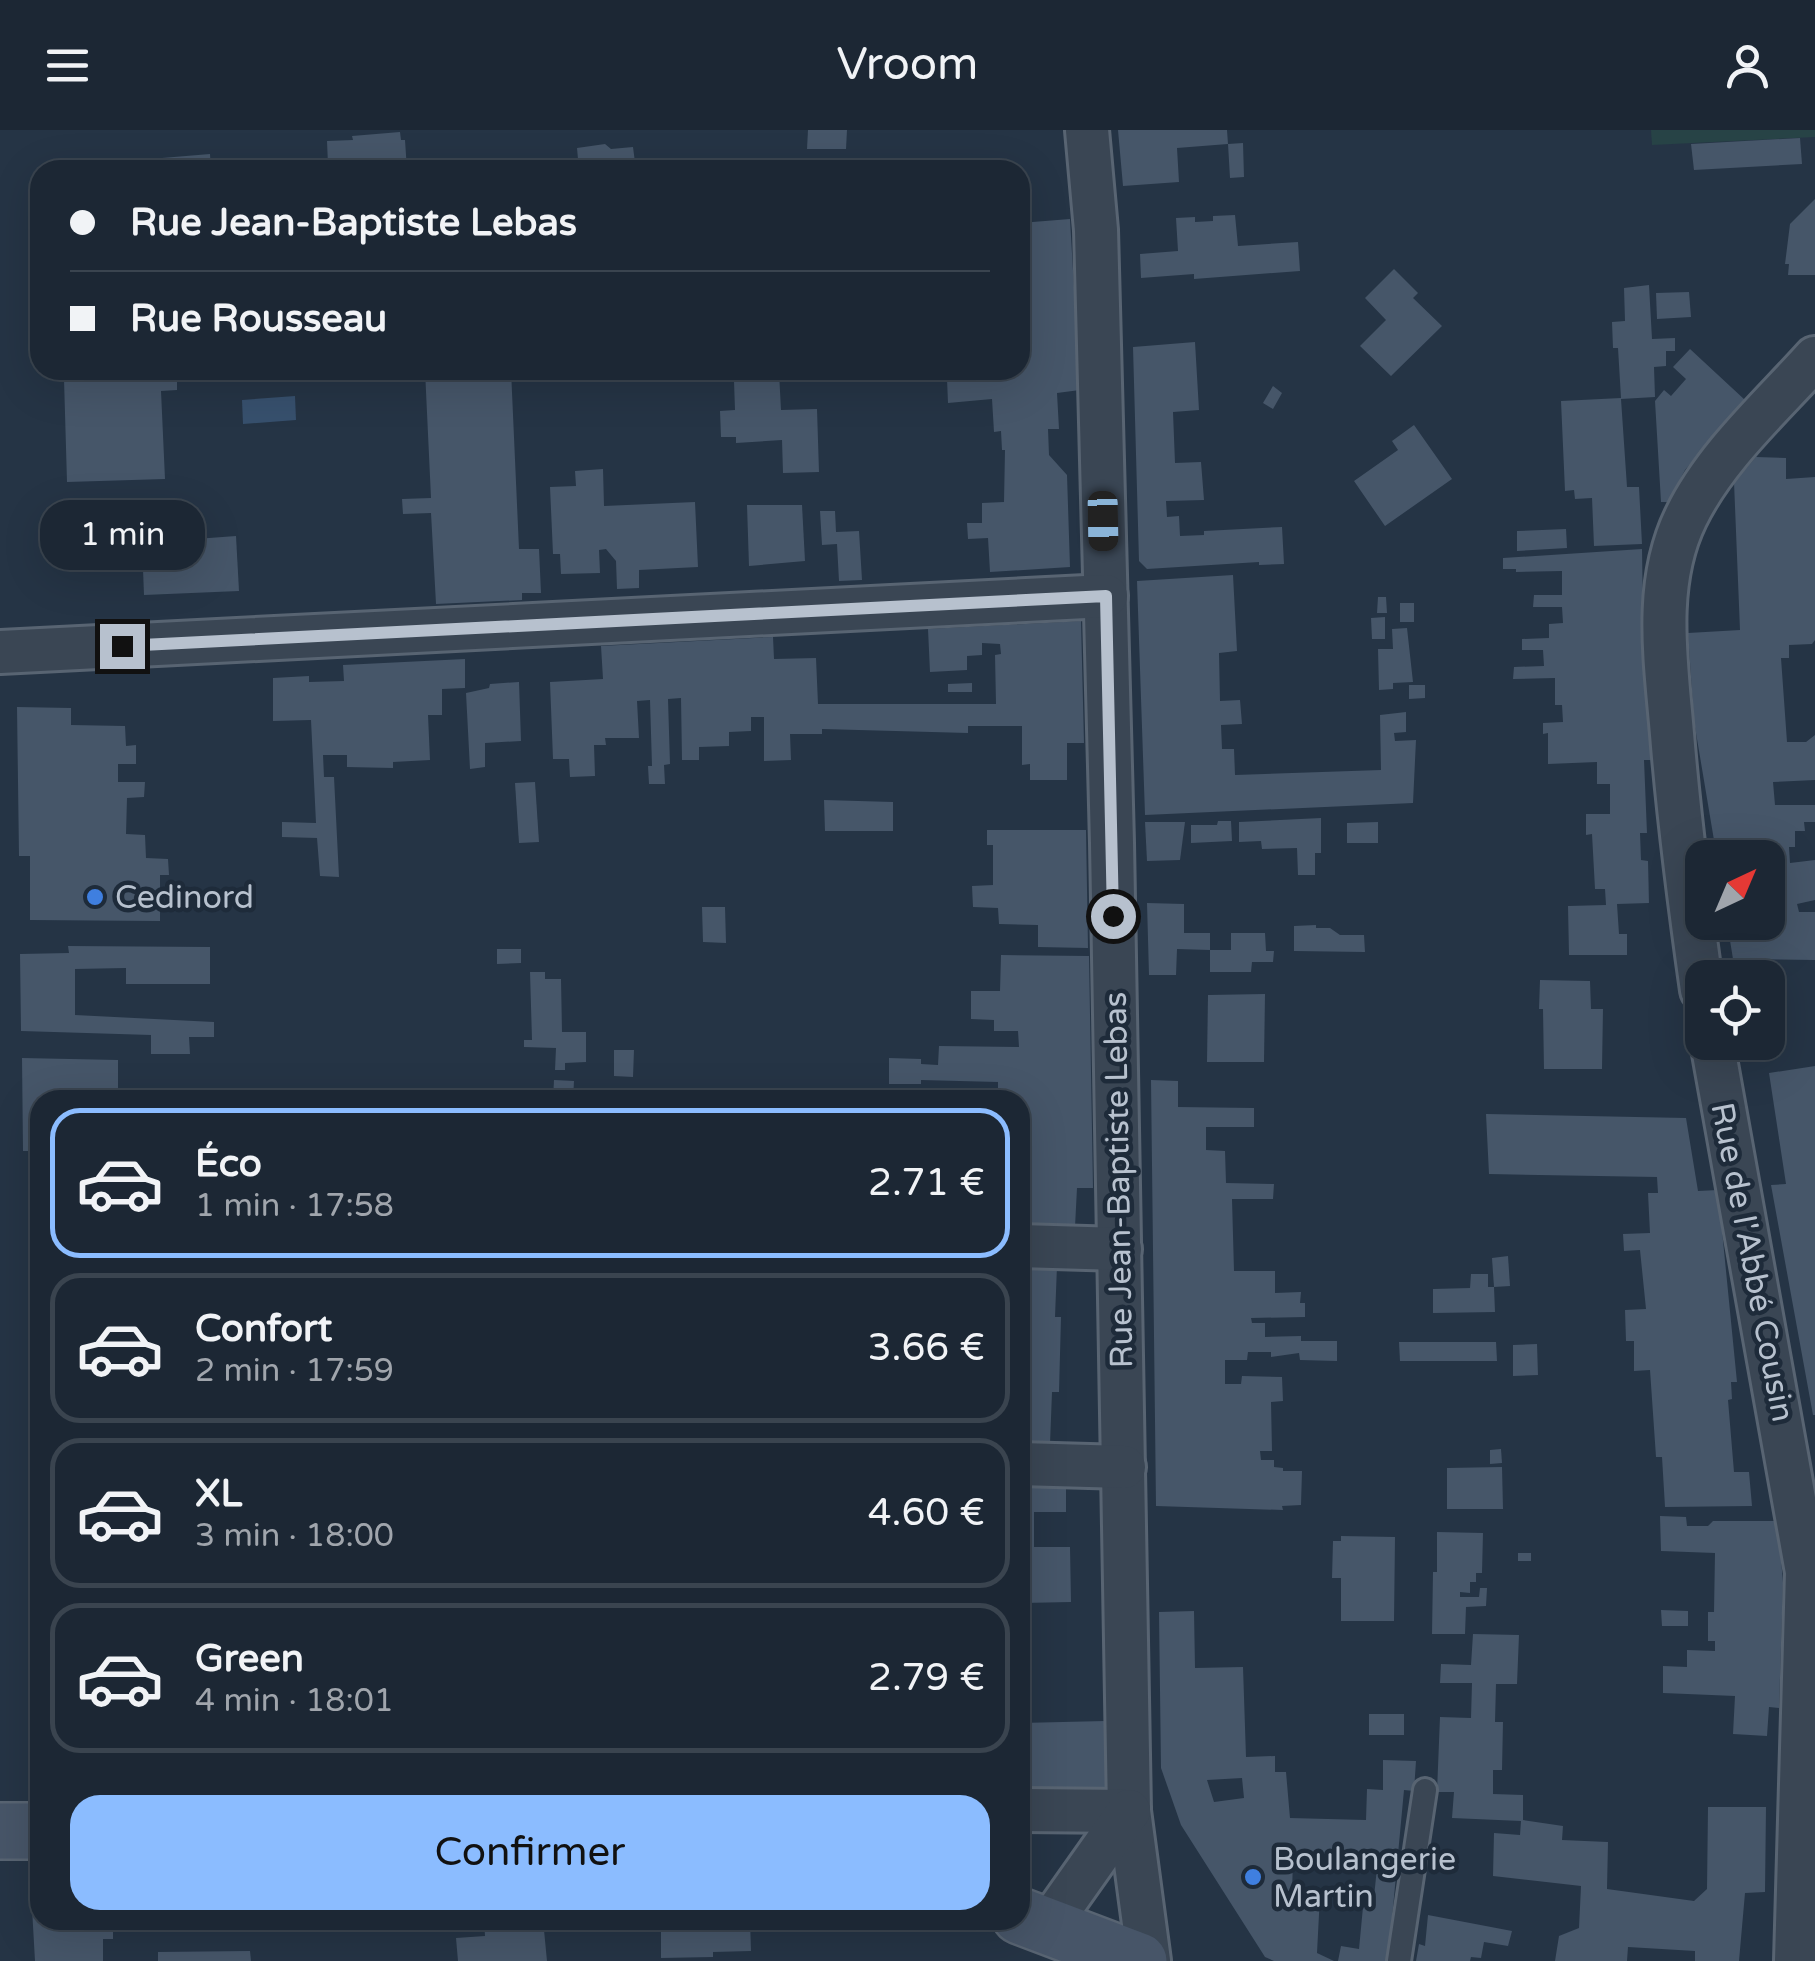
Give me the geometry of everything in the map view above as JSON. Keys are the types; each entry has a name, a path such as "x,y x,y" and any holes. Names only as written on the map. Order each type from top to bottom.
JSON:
{"main road":[{"path":"0,1831 30,1831"},
{"path":"1033,1922 1139,1961"}],"street":[{"name":"Rue Jean-Baptiste Lebas","path":"1087,130 1096,230 1106,596 1129,1811 1149,1961"},
{"path":"1698,960 1678,810 1665,660 1669,569 1679,532 1702,488 1815,358"},
{"path":"0,652 1106,596"},
{"name":"Rue de l'Abbé Cousin","path":"1715,1060 1808,1572 1811,1658 1796,1961"},
{"path":"1030,1246 1120,1249"},
{"path":"1030,1464 1124,1467"},
{"path":"1030,1810 1129,1811"},
{"path":"1033,1922 1129,1811"}],"lane":[{"path":"1399,1961 1425,1790"}],"green space":[{"path":"1651,130 1815,130 1815,137 1652,145"}],"water":[{"path":"295,396 296,420 243,424 242,400"}],"building":[{"path":"808,130 847,130 846,149 807,149"},
{"path":"1118,130 1227,130 1228,144 1177,148 1179,182 1123,186"},
{"path":"400,132 401,140 405,140 406,160 328,160 327,141 353,140 352,136"},
{"path":"1800,138 1802,164 1694,170 1691,144"},
{"path":"1243,143 1244,177 1230,178 1228,144"},
{"path":"605,144 611,149 633,147 635,160 578,160 577,148"},
{"path":"210,154 210,160 150,160"},
{"path":"1815,199 1815,275 1788,275 1789,264 1785,264 1790,224"},
{"path":"1235,215 1238,246 1298,242 1300,271 1194,279 1194,274 1141,278 1140,254 1178,251 1176,218 1195,217 1195,222"},
{"path":"1070,219 1080,390 1057,393 1059,429 1048,429 1049,455 1067,475 1070,567 990,572 988,538 968,539 967,523 982,523 982,503 1004,502 1005,450 1001,431 994,432 992,399 948,403 947,380 1030,380 1030,222"},
{"path":"1394,269 1418,293 1413,298 1442,326 1391,376 1360,346 1386,320 1365,298"},
{"path":"1649,285 1652,339 1675,338 1675,351 1666,351 1666,366 1654,367 1655,397 1621,399 1627,487 1639,487 1642,544 1594,546 1592,498 1575,499 1574,490 1565,491 1561,401 1621,398 1612,322 1625,321 1624,288"},
{"path":"1689,292 1691,317 1657,319 1656,293"},
{"path":"1195,342 1199,410 1173,412 1175,463 1201,462 1204,500 1166,501 1167,517 1179,516 1180,536 1282,527 1284,564 1147,569 1139,561 1133,347"},
{"path":"1690,349 1745,400 1685,470 1668,502 1661,502 1655,401 1664,390 1671,396 1686,379 1673,367"},
{"path":"64,380 177,380 177,390 161,391 165,479 67,482"},
{"path":"425,380 511,380 519,549 539,549 541,593 522,593 522,600 436,604 431,513 403,514 402,499 431,498"},
{"path":"779,380 781,410 817,409 819,472 783,473 782,440 736,443 736,437 721,437 720,411 735,410 734,381"},
{"path":"1273,386 1282,393 1273,409 1263,403"},
{"path":"1414,425 1452,479 1385,526 1354,481 1398,450 1392,441"},
{"path":"1756,457 1786,458 1786,479 1815,477 1815,640 1812,644 1789,645 1789,658 1781,658 1787,742 1806,742 1815,735 1815,780 1773,782 1775,805 1815,805 1815,822 1804,822 1805,831 1795,831 1795,847 1789,847 1790,863 1815,860 1815,900 1797,904 1799,912 1815,912 1815,960 1733,959 1730,940 1785,940 1785,840 1714,840 1694,721 1688,633 1740,630 1734,482"},
{"path":"603,469 604,506 695,502 698,567 639,570 639,588 617,589 616,561 606,549 599,550 600,573 561,574 560,554 553,554 550,487 576,486 575,471"},
{"path":"747,505 802,505 805,561 749,566"},
{"path":"820,511 835,511 836,532 859,531 862,580 839,581 837,544 822,545"},
{"path":"1566,529 1567,548 1517,551 1517,531"},
{"path":"236,536 239,591 144,595 142,543"},
{"path":"1642,549 1644,674 1656,760 1644,760 1647,833 1640,833 1641,860 1648,861 1649,903 1617,904 1619,934 1627,934 1627,955 1569,955 1568,906 1606,905 1605,889 1595,889 1592,834 1586,835 1586,814 1610,814 1610,784 1597,784 1597,762 1548,764 1548,733 1543,734 1543,723 1563,722 1562,705 1555,705 1555,678 1513,679 1514,667 1544,666 1543,650 1522,650 1522,639 1549,638 1549,624 1563,623 1562,607 1533,607 1534,595 1562,595 1562,571 1516,572 1503,569 1503,558"},
{"path":"1233,575 1237,651 1219,653 1220,701 1240,700 1242,724 1221,725 1222,749 1234,749 1235,775 1381,770 1380,715 1406,712 1406,732 1394,733 1395,741 1416,740 1413,803 1145,815 1137,581"},
{"path":"1378,597 1386,597 1387,613 1377,613"},
{"path":"1400,603 1414,603 1414,622 1400,622"},
{"path":"1385,617 1385,639 1372,639 1371,618"},
{"path":"1081,621 1084,743 1067,743 1067,780 1030,780 1030,764 1022,765 1022,726 968,726 968,733 822,729 822,734 790,734 791,760 764,761 764,717 751,717 751,731 729,732 729,746 699,747 699,760 682,760 681,698 668,699 670,764 664,765 665,784 649,784 650,700 637,701 639,738 605,738 606,745 594,745 595,776 570,777 569,759 553,759 550,682 603,679 601,646 773,637 774,659 816,658 818,704 996,704 995,655 1001,654 1000,644 982,643 982,655 967,656 967,670 930,672 928,629"},
{"path":"1407,628 1413,682 1393,683 1393,689 1379,690 1378,649 1393,649 1392,629"},
{"path":"465,659 465,688 442,689 442,715 428,715 430,760 393,762 393,768 347,767 347,755 323,755 324,777 334,777 339,877 320,876 317,838 282,837 282,822 316,823 311,720 273,721 273,678 309,676 309,682 344,681 343,665"},
{"path":"519,682 521,741 485,743 485,767 470,769 466,693 489,688 490,684"},
{"path":"972,683 972,692 948,692 948,684"},
{"path":"1409,685 1425,685 1425,698 1409,699"},
{"path":"17,707 71,708 71,725 125,726 126,746 136,745 136,764 118,764 118,782 145,782 144,797 127,798 126,834 145,835 146,858 168,859 169,875 160,875 160,921 30,920 30,856 19,856"},
{"path":"535,782 539,842 519,843 515,783"},
{"path":"824,800 893,802 893,831 825,831"},
{"path":"1321,818 1321,853 1315,853 1315,875 1298,875 1297,848 1262,849 1261,841 1239,842 1239,822"},
{"path":"1218,821 1231,821 1232,841 1191,843 1191,825 1217,825"},
{"path":"1145,822 1185,822 1180,860 1147,861"},
{"path":"1378,822 1378,843 1347,843 1347,823"},
{"path":"987,830 1086,830 1088,948 1038,947 1038,925 999,924 998,908 973,907 972,886 993,885 993,845 987,845"},
{"path":"1147,903 1184,904 1184,933 1210,933 1210,950 1177,949 1176,975 1149,975"},
{"path":"702,907 725,907 726,943 703,942"},
{"path":"1316,925 1340,935 1364,935 1365,952 1294,951 1294,926"},
{"path":"1231,933 1265,933 1266,951 1274,951 1273,962 1252,962 1251,972 1210,972 1210,950 1231,950"},
{"path":"68,946 210,947 210,984 126,984 126,968 75,969 75,1015 214,1022 214,1037 189,1037 190,1054 151,1054 151,1035 21,1031 20,954 69,953"},
{"path":"497,949 521,949 521,963 497,964"},
{"path":"1001,955 1089,956 1093,1188 1077,1188 1075,1227 1030,1225 1030,1090 998,1090 998,1082 921,1080 921,1084 889,1084 889,1058 921,1059 921,1064 938,1065 939,1046 1019,1047 1018,1031 994,1031 994,1020 971,1019 971,991 1000,991"},
{"path":"530,972 545,972 545,979 561,979 562,1032 586,1032 586,1062 565,1063 565,1070 555,1070 556,1048 524,1047 524,1040 532,1040"},
{"path":"1540,980 1590,981 1591,1009 1603,1009 1602,1069 1544,1069"},
{"path":"1265,994 1264,1062 1207,1062 1208,995"},
{"path":"614,1050 634,1050 633,1077 614,1076"},
{"path":"22,1058 118,1060 118,1090 30,1090 30,1169 28,1151 23,1151"},
{"path":"1815,1066 1813,1415 1771,1185 1786,1184 1769,1073"},
{"path":"554,1080 574,1081 574,1090 554,1090"},
{"path":"1151,1080 1178,1081 1178,1107 1254,1108 1254,1127 1206,1127 1206,1150 1225,1151 1226,1183 1274,1184 1273,1199 1232,1199 1234,1271 1275,1271 1275,1293 1301,1292 1305,1317 1251,1318 1252,1323 1265,1323 1265,1337 1337,1341 1337,1361 1300,1360 1299,1353 1271,1357 1271,1352 1248,1352 1247,1360 1225,1360 1225,1384 1241,1384 1242,1376 1282,1377 1283,1401 1271,1402 1272,1451 1260,1451 1261,1460 1274,1460 1274,1467 1283,1471 1302,1471 1301,1505 1282,1506 1283,1510 1156,1506"},
{"path":"1486,1114 1686,1118 1698,1191 1718,1190 1737,1382 1731,1382 1732,1399 1728,1400 1734,1472 1749,1472 1752,1506 1665,1507 1662,1457 1656,1457 1650,1370 1634,1371 1634,1341 1626,1341 1625,1310 1646,1309 1640,1250 1624,1251 1623,1234 1650,1233 1648,1193 1658,1193 1657,1177 1489,1174"},
{"path":"1508,1256 1510,1286 1494,1287 1492,1258"},
{"path":"1030,1265 1057,1266 1055,1317 1061,1317 1059,1392 1052,1392 1050,1444 1030,1443"},
{"path":"1471,1274 1488,1274 1488,1287 1494,1287 1495,1312 1433,1313 1433,1289 1470,1288"},
{"path":"1399,1342 1496,1342 1497,1361 1400,1361"},
{"path":"1537,1344 1538,1375 1513,1376 1513,1345"},
{"path":"1501,1449 1502,1463 1490,1464 1490,1450"},
{"path":"1502,1467 1503,1509 1447,1509 1447,1468"},
{"path":"1030,1478 1066,1480 1066,1512 1034,1512 1034,1547 1070,1547 1071,1602 1030,1603"},
{"path":"1660,1516 1686,1517 1687,1526 1708,1526 1713,1521 1778,1521 1783,1583 1779,1708 1769,1707 1767,1736 1733,1734 1735,1696 1663,1693 1663,1666 1687,1667 1687,1650 1715,1651 1715,1641 1708,1641 1708,1612 1714,1612 1715,1553 1661,1551"},
{"path":"1437,1532 1483,1533 1482,1573 1476,1573 1476,1582 1470,1582 1470,1593 1460,1592 1460,1597 1479,1597 1480,1588 1487,1588 1486,1606 1466,1607 1465,1634 1432,1634"},
{"path":"1341,1536 1395,1537 1394,1621 1341,1621 1341,1578 1332,1578 1333,1541 1341,1541"},
{"path":"1518,1553 1531,1553 1531,1561 1518,1561"},
{"path":"1661,1610 1688,1611 1688,1626 1662,1626"},
{"path":"1194,1611 1195,1668 1243,1667 1246,1757 1275,1756 1275,1772 1286,1772 1290,1818 1366,1820 1367,1789 1383,1790 1383,1760 1416,1761 1414,1791 1404,1790 1388,1961 1338,1961 1341,1946 1359,1949 1363,1907 1345,1906 1345,1896 1374,1897 1378,1858 1293,1857 1292,1895 1320,1895 1317,1953 1334,1961 1274,1961 1265,1957 1181,1825 1161,1768 1159,1612","holes":["1242,1778 1244,1798 1214,1802 1207,1780"]},
{"path":"1473,1634 1519,1635 1517,1684 1496,1684 1495,1722 1503,1722 1502,1770 1493,1770 1493,1794 1523,1795 1523,1820 1563,1826 1562,1840 1608,1842 1607,1889 1694,1901 1707,1889 1708,1807 1766,1807 1765,1892 1745,1893 1739,1961 1695,1961 1695,1951 1628,1947 1627,1961 1555,1961 1559,1936 1579,1928 1581,1886 1493,1876 1494,1833 1520,1835 1521,1821 1452,1818 1454,1792 1437,1792 1440,1717 1471,1718 1472,1683 1440,1683 1441,1664 1471,1665"},
{"path":"1369,1714 1404,1714 1404,1735 1369,1735"},
{"path":"1105,1721 1107,1792 1030,1793 1030,1723"},
{"path":"1428,1915 1512,1931 1508,1946 1484,1942 1481,1958 1471,1957 1470,1961 1416,1961 1419,1944 1425,1946"},
{"path":"33,1930 113,1930 113,1939 103,1939 103,1961 35,1961"},
{"path":"485,1930 544,1930 547,1961 458,1961 456,1938 485,1936"},
{"path":"661,1930 750,1930 751,1951 713,1952 713,1957 661,1958"},
{"path":"250,1951 251,1961 158,1961 158,1952"}],"place":[{"name":"Cedinord","path":"95,897"},
{"name":"Boulangerie Martin","path":"1253,1877"}],"route":[{"path":"122,646 1106,596 1113,916"}]}
